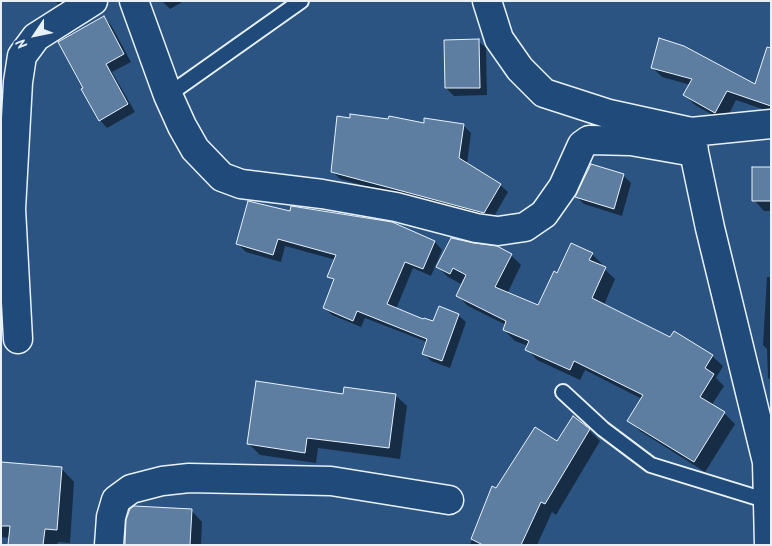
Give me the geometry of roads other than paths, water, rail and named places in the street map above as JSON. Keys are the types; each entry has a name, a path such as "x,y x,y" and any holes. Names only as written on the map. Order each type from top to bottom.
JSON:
{"street":[{"path":"18,339 11,209 18,82 22,56 36,37 94,1"},
{"path":"134,1 168,95 195,149 222,177 241,184 322,194 396,207 476,228 498,231 525,227 544,214 563,187 582,145 589,140 693,142 771,124"},
{"path":"487,1 499,39 520,69 544,93 693,142"},
{"path":"693,142 710,228 769,462 769,545"},
{"path":"109,545 111,517 116,500 131,490 162,481 189,478 331,481 449,500"}],"lane":[{"path":"168,95 301,1"},
{"path":"563,392 603,429 651,465 768,501"}]}
